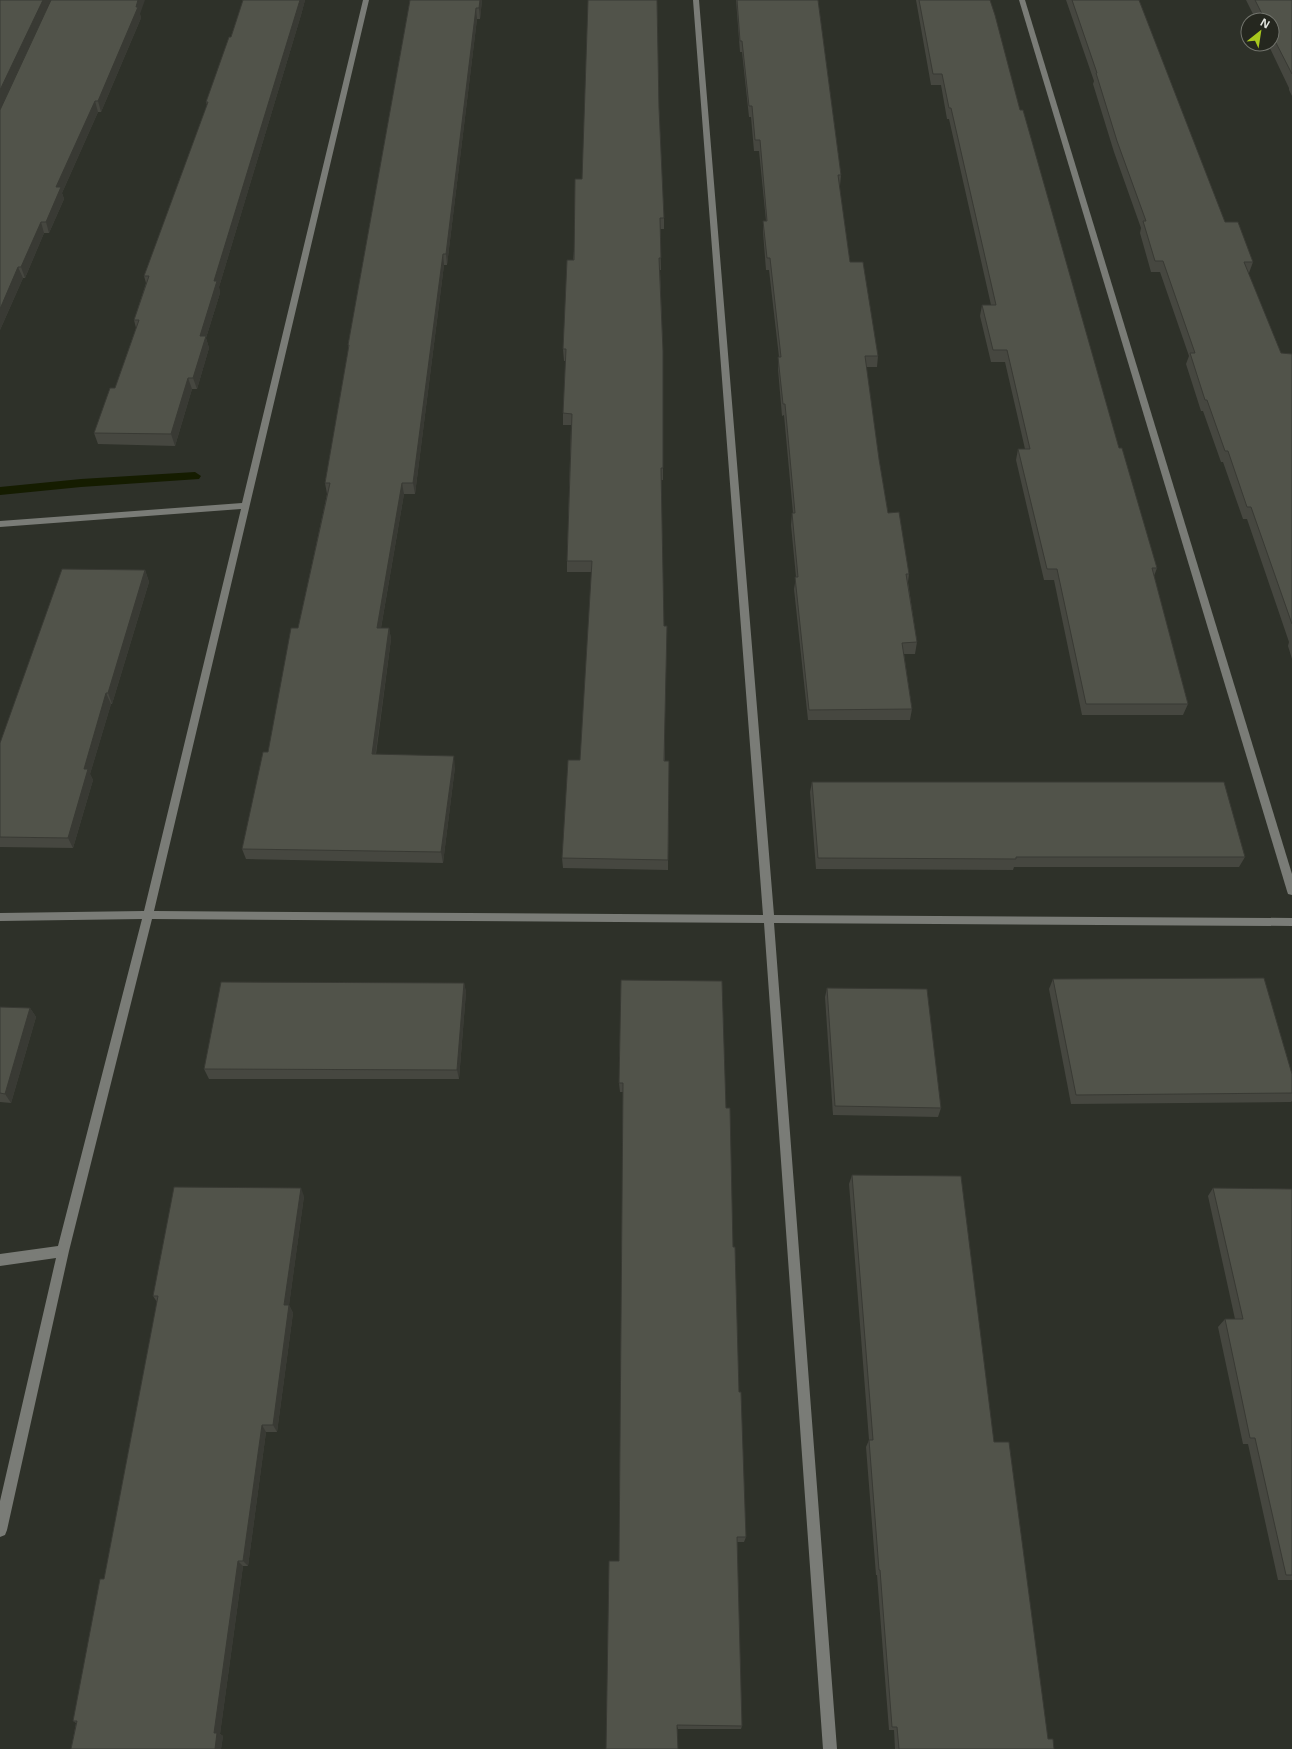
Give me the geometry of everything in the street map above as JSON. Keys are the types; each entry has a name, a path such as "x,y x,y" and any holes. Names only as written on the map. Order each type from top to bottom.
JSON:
{"street":[{"path":"0,1530 63,1251 148,915 366,0"},
{"path":"696,0 769,920 830,1749"},
{"path":"1022,0 1292,891"},
{"path":"0,524 245,506"},
{"path":"0,918 148,915 769,920 1292,922"},
{"path":"0,1260 63,1251"}],"building":[{"path":"0,0 43,0 0,90"},
{"path":"51,0 138,0 136,7 138,7 98,101 95,101 56,187 61,187 46,222 41,222 21,267 18,267 0,309 0,110"},
{"path":"243,0 300,0 214,281 217,281 200,336 206,336 193,378 188,378 171,434 94,433 110,388 115,388 139,320 134,320 149,276 144,276 208,102 206,102 229,37 231,37"},
{"path":"410,0 480,0 479,8 476,8 446,254 443,254 413,483 402,483 377,628 389,628 372,754 454,756 441,852 242,849 263,752 268,752 291,628 298,628 330,483 325,483 348,345"},
{"path":"588,0 657,0 659,108 664,218 660,218 661,258 659,258 663,351 663,468 661,468 664,626 667,626 664,761 669,761 668,860 562,858 568,760 580,760 592,561 567,561 572,414 563,413 566,349 563,349 567,260 574,260 575,179 582,179"},
{"path":"737,0 818,0 841,175 838,175 850,262 863,262 878,356 865,356 879,459 888,513 899,512 909,574 906,574 917,642 902,643 912,709 809,710 795,577 798,577 792,513 795,513 785,404 783,404 778,357 781,357 770,258 767,258 763,221 767,221 760,140 755,140 752,106 749,106 742,41 740,41"},
{"path":"919,0 990,0 1020,110 1023,110 1119,448 1122,448 1157,568 1152,568 1188,704 1086,704 1057,569 1047,569 1018,449 1030,449 1007,350 993,350 982,305 996,305 951,108 949,108 942,74 933,74"},
{"path":"1072,0 1139,0 1225,222 1238,222 1253,262 1244,262 1281,353 1292,354 1292,624 1251,507 1247,507 1228,451 1225,451 1207,400 1205,400 1190,353 1195,353 1163,261 1155,261 1143,221 1146,221 1117,141 1097,73"},
{"path":"1255,0 1292,0 1292,74 1280,51 1280,12 1261,12"},
{"path":"62,569 145,570 108,693 106,693 84,769 88,769 68,838 0,837 0,743"},
{"path":"812,782 1224,782 1245,857 1016,857 1016,859 818,858"},
{"path":"1264,978 1292,1074 1292,1093 1076,1095 1053,979"},
{"path":"621,980 722,981 726,1108 730,1108 733,1247 735,1247 739,1392 741,1392 746,1537 737,1537 742,1726 677,1725 678,1749 606,1749 609,1561 619,1561 623,1083 619,1083"},
{"path":"221,982 464,983 457,1070 204,1069"},
{"path":"827,988 927,989 941,1108 835,1106"},
{"path":"0,1007 30,1008 5,1094 0,1093"},
{"path":"852,1175 961,1176 994,1442 1009,1442 1048,1739 1053,1739 1054,1749 899,1749 897,1727 892,1727 879,1570 869,1440 873,1440"},
{"path":"174,1187 301,1188 284,1305 289,1305 273,1425 262,1425 243,1561 238,1561 214,1733 217,1733 215,1749 71,1749 77,1721 73,1721 100,1579 104,1579 158,1296 153,1296"},
{"path":"1213,1188 1292,1189 1292,1575 1286,1575 1255,1438 1250,1438 1225,1319 1243,1319"}],"waterway":[{"path":"0,491 81,483 195,476"}]}
